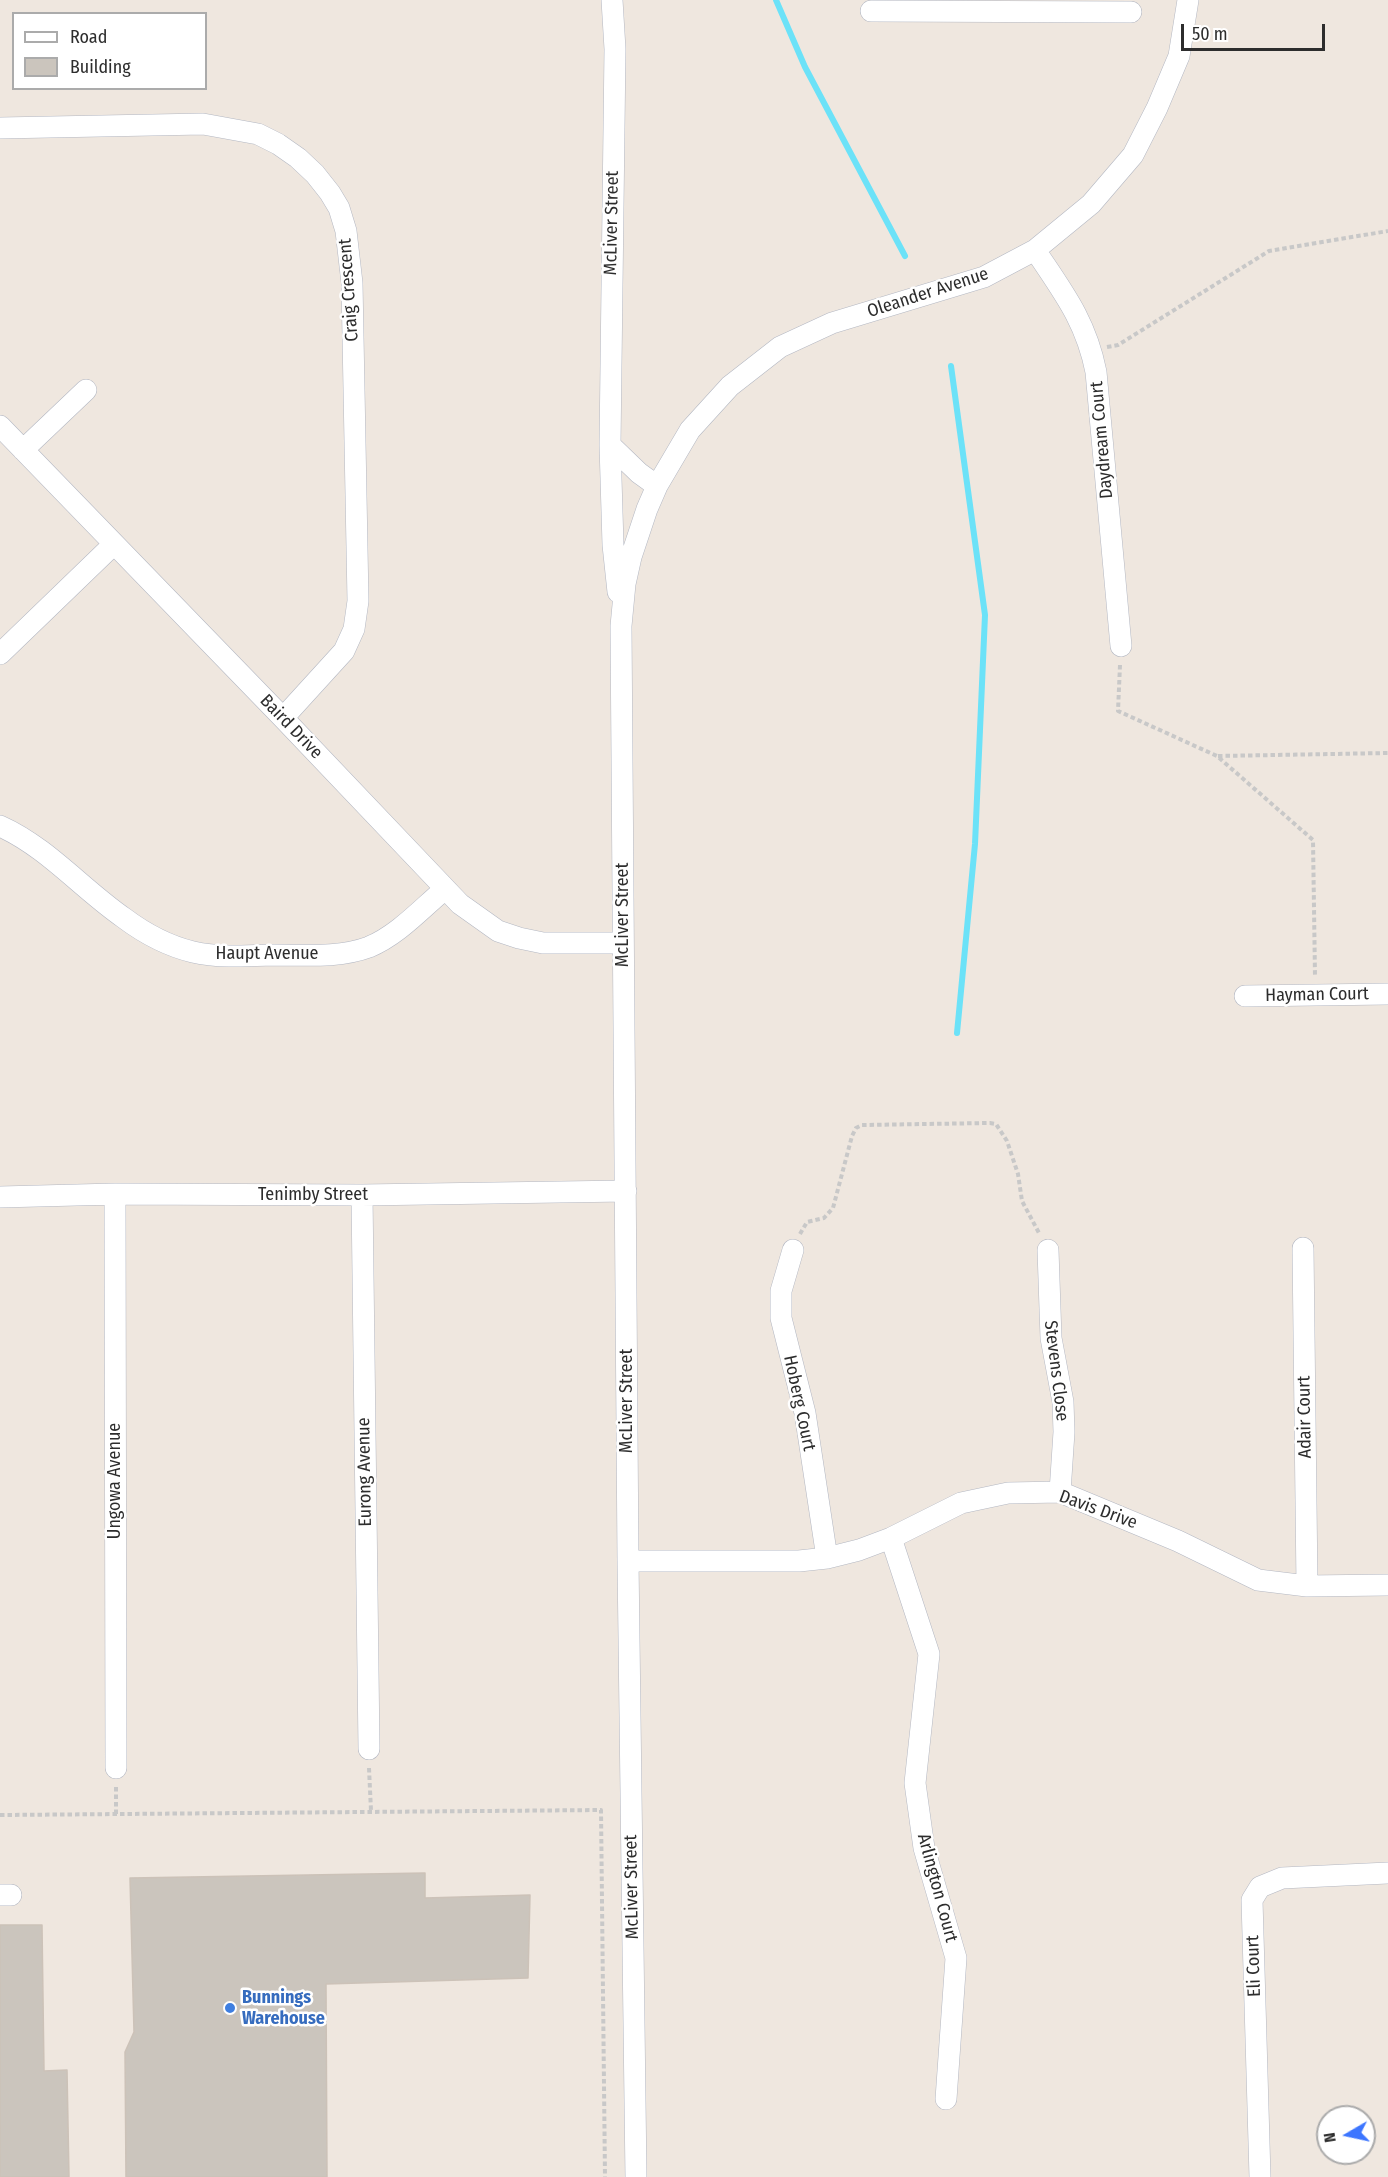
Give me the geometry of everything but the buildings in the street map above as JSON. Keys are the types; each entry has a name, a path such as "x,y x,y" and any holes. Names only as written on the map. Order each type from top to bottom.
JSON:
{"street":[{"name":"McLiver Street","path":"612,0 615,49 610,445 612,545 621,626"},
{"name":"Oleander Avenue","path":"657,486 690,430 730,386 780,347 832,323 984,277 1035,250 1091,204 1133,155 1157,108 1179,56 1188,0"},
{"path":"871,11 970,6 1131,12"},
{"name":"Craig Crescent","path":"0,128 203,124 258,134 278,144 315,174 339,208 346,231 352,283 357,601 354,629 345,651 283,718"},
{"name":"Daydream Court","path":"1035,250 1072,305 1092,350 1121,646"},
{"path":"23,450 86,390"},
{"name":"Baird Drive","path":"0,426 283,718 444,889 478,918 498,931 543,943 623,943"},
{"path":"610,445 639,473 657,486"},
{"name":"McLiver Street","path":"636,2177 628,1561 621,626 625,584 631,558 657,486"},
{"path":"0,654 114,544"},
{"name":"Haupt Avenue","path":"0,826 34,845 122,918 142,931 169,945 219,956 329,955 367,947 386,938 444,889"},
{"name":"Hayman Court","path":"1245,996 1388,994"},
{"name":"Tenimby Street","path":"0,1197 115,1194 362,1195 626,1191"},
{"name":"Ungowa Avenue","path":"115,1194 116,1768"},
{"name":"Eurong Avenue","path":"362,1195 369,1749"},
{"name":"Adair Court","path":"1303,1248 1307,1586"},
{"name":"Hoberg Court","path":"793,1250 781,1291 781,1318 805,1413 827,1558"},
{"name":"Stevens Close","path":"1048,1250 1051,1338 1063,1402 1064,1432 1060,1492"},
{"name":"Davis Drive","path":"628,1561 799,1561 827,1558 891,1538 961,1503 1008,1492 1060,1492 1178,1541 1258,1580 1307,1586 1388,1585"},
{"name":"Arlington Court","path":"891,1538 929,1654 915,1784 924,1848 956,1958 946,2099"},
{"name":"Eli Court","path":"1260,2177 1252,1900 1260,1887 1282,1878 1388,1873"}],"path":[{"path":"1092,350 1118,345 1269,251 1388,231"},
{"path":"1121,646 1118,711 1217,756 1313,840 1315,995"},
{"path":"1217,756 1388,753"},
{"path":"793,1250 807,1222 824,1218 833,1208 856,1128 862,1125 990,1123 996,1124 1007,1141 1018,1174 1022,1201 1048,1250"},
{"path":"369,1749 371,1811"},
{"path":"116,1768 116,1814"},
{"path":"0,1815 601,1809 604,2177"}],"waterway":[{"path":"776,0 805,67 905,256"},
{"path":"951,366 985,615 975,844 957,1033"}],"place":[{"name":"Bunnings Warehouse","path":"230,2008"}]}
